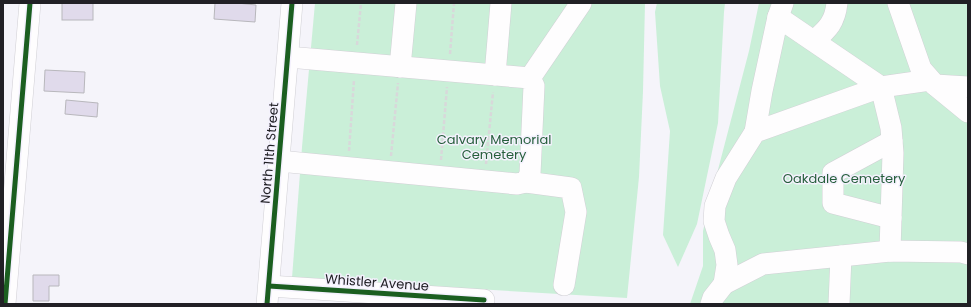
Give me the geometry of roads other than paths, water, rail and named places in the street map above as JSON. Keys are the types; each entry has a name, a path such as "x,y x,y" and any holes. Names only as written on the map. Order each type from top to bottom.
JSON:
{"street":[{"path":"5,304 30,3"},
{"name":"North 11th Street","path":"268,295 292,3"},
{"path":"400,67 406,3"},
{"path":"495,75 500,3"},
{"path":"530,78 581,3"},
{"path":"814,41 827,29 834,18 837,3"},
{"path":"898,3 921,69 933,83 968,112"},
{"path":"781,10 814,41 881,87 891,128 893,153 890,251"},
{"path":"724,284 727,265 725,250 714,221 715,206 726,178 755,132 762,91 781,10"},
{"path":"288,57 530,78"},
{"path":"526,182 530,174 534,86 530,78"},
{"path":"755,132 881,87 933,83 968,87"},
{"path":"891,218 833,203 833,173 892,141"},
{"path":"279,161 517,184 526,182 571,188 576,212 564,285"},
{"path":"725,250 763,264"},
{"path":"711,304 713,298 724,284 763,264 890,251 961,252 968,254"},
{"path":"839,304 841,256"},
{"name":"Whistler Avenue","path":"268,295 484,300"}],"park label":[{"name":"Calvary Memorial Cemetery","path":"494,146"},
{"name":"Oakdale Cemetery","path":"844,178"}]}
